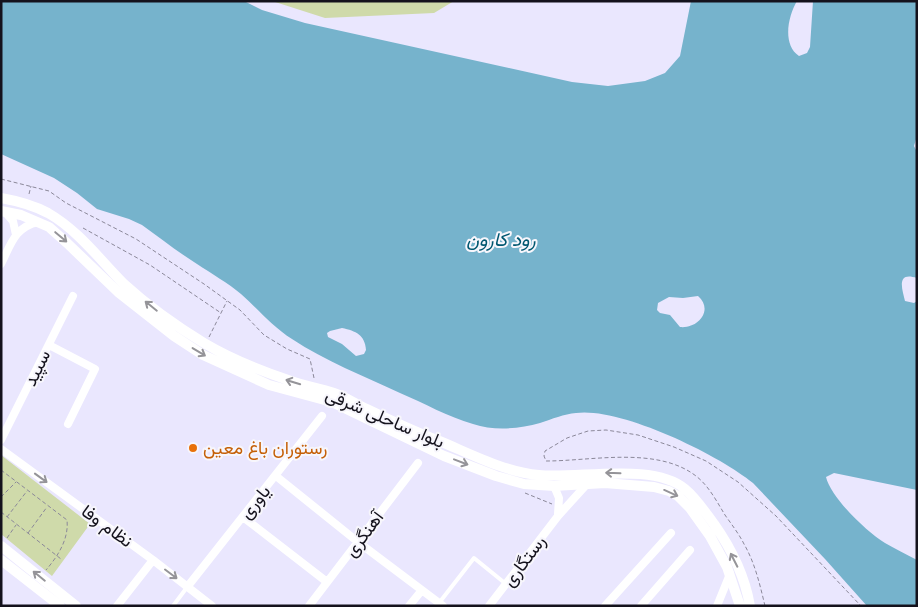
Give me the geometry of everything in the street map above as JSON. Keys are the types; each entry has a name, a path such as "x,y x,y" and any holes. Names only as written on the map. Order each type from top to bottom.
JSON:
{"main road":[{"name":"بلوار ساحلی شرقی","path":"1,198 26,203 49,214 65,225 152,308 205,344 272,375 316,388 332,402 412,442 496,476 524,484 554,486 605,483 654,487 669,491 678,496 690,508 710,536 730,574 740,606"},
{"name":"بلوار ساحلی شرقی","path":"2,211 38,222 49,228 68,243 118,292 145,315 203,355 269,385 326,396 500,465 526,473 554,476 605,473 630,474 673,481 684,488 697,501 718,530 736,563 750,606"},
{"path":"1,546 76,606"},
{"path":"1,560 60,606"}],"street":[{"path":"2,211 13,221 16,235"},
{"path":"1,264 16,235 22,228 38,222"},
{"name":"سپید","path":"1,440 73,296"},
{"path":"49,345 95,369 68,424"},
{"name":"یاوری","path":"188,586 322,416"},
{"name":"نظام وفا","path":"1,449 188,586 212,606"},
{"name":"آهنگری","path":"309,606 418,463"},
{"path":"276,476 358,542 441,604"},
{"name":"رستگاری","path":"493,604 558,516 587,484"},
{"path":"554,486 559,498 558,516"},
{"path":"243,517 327,582"},
{"path":"605,606 671,533"},
{"path":"641,606 690,550"},
{"path":"117,606 153,560"},
{"path":"717,606 730,574"},
{"path":"409,606 422,590"}],"lane":[{"path":"441,604 474,558 506,584"},
{"path":"173,606 188,586"}],"path":[{"path":"1,179 49,191 66,203 136,239 240,310 264,335 287,349 310,359 316,388"},
{"path":"26,203 32,186"},
{"path":"83,228 150,265 221,313"},
{"path":"205,344 227,301"},
{"path":"1,470 67,520 68,534 57,555 41,577"},
{"path":"1,497 16,481"},
{"path":"7,517 28,490"},
{"path":"28,533 48,506"},
{"path":"1,512 61,559"},
{"path":"1,546 17,524"}],"green space":[{"path":"272,1 454,1 434,13 325,18"},
{"path":"1,455 90,524 52,576 1,534"}],"water":[{"name":"رود کارون","path":"1,1 244,1 262,10 305,23 572,82 608,86 645,81 665,73 680,56 691,1 797,1 791,14 788,30 790,45 799,56 807,53 810,47 813,1 917,1 917,136 914,146 917,152 917,278 906,277 903,279 902,287 905,301 914,303 917,301 917,490 834,473 826,477 835,495 860,523 885,543 917,560 917,606 867,606 753,483 717,459 694,447 643,425 618,417 595,413 576,413 515,428 489,428 445,414 345,368 305,347 278,329 236,290 142,225 97,209 54,178 1,154","holes":["698,296 703,301 704,312 702,318 693,325 680,327 670,315 660,313 657,310 658,303 669,297","342,328 355,332 362,337 366,350 364,354 356,356 342,344 328,337 327,333 330,331"]}],"place":[{"name":"رستوران باغ معین","path":"193,448"}]}
